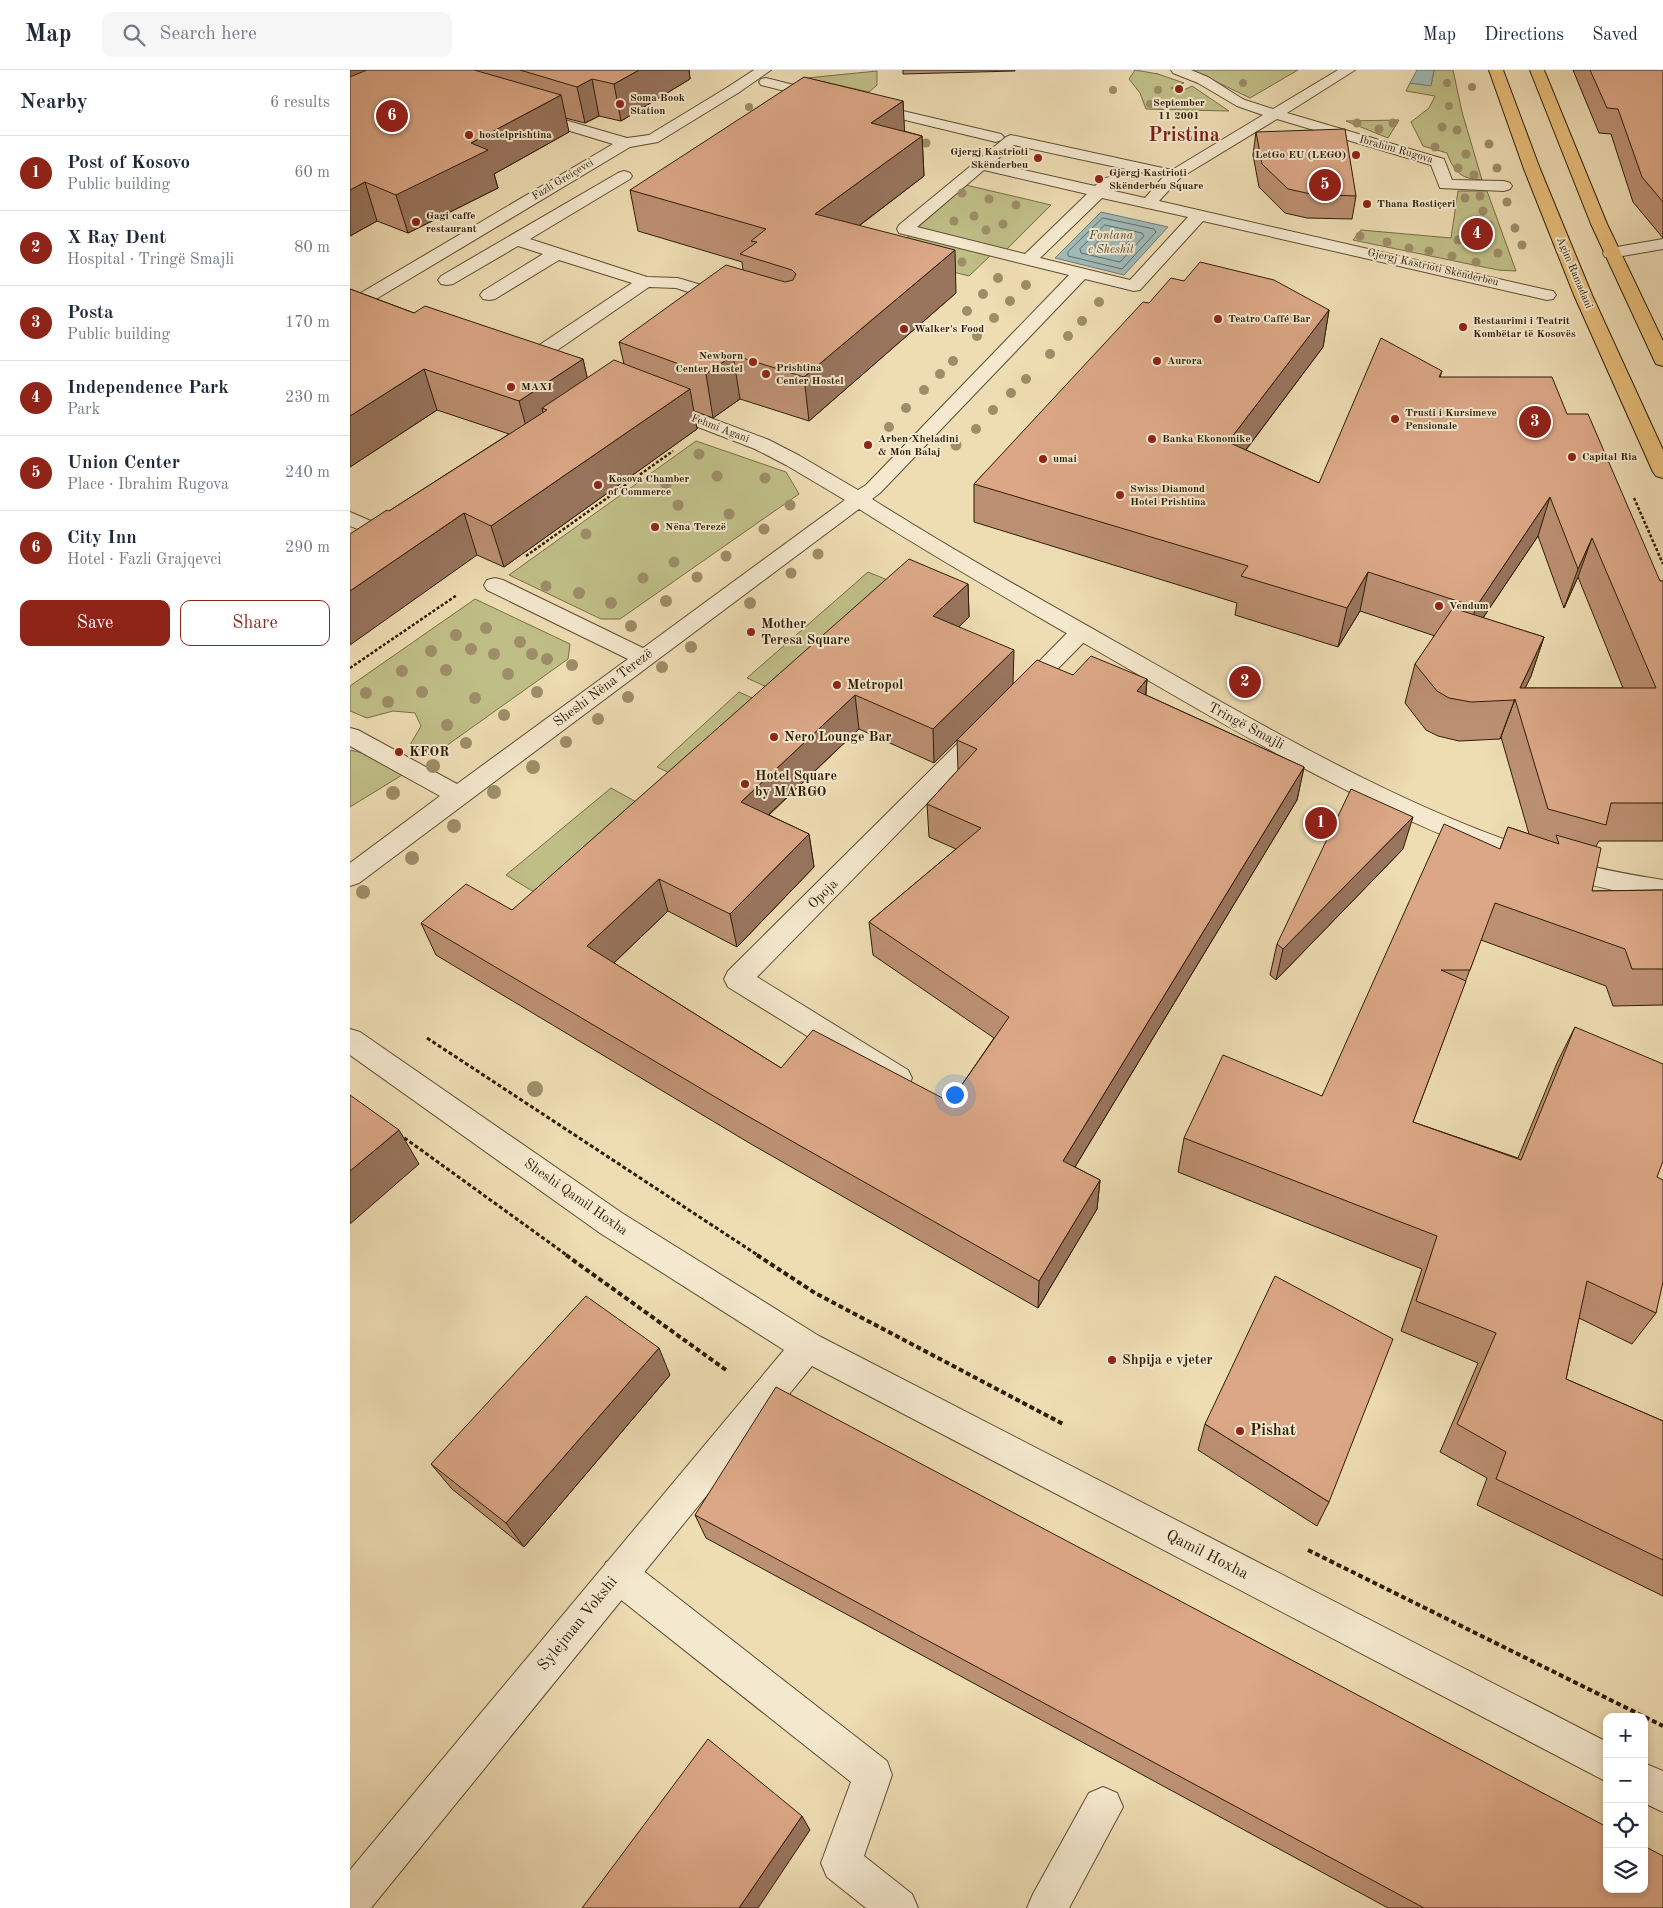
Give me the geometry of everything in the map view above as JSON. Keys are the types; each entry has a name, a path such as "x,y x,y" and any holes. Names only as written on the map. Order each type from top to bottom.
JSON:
{"main road":[{"name":"Agim Ramadani","path":"1496,70 1565,252 1663,472"},
{"path":"1537,70 1611,252 1663,360"}],"street":[{"name":"Ibrahim Rugova","path":"1178,70 1203,80 1242,103 1438,162 1446,186 1504,186"},
{"path":"1149,202 1174,175 1348,70"},
{"path":"765,76 841,100"},
{"name":"Fazli Greiçevci","path":"357,295 626,143 653,139 733,90 765,76"},
{"path":"873,108 996,137"},
{"path":"521,111 626,143"},
{"path":"1174,175 1010,140 905,229 1134,286 1200,214"},
{"name":"Gjergj Kastrioti Skënderbeu","path":"981,165 1548,295"},
{"path":"1028,260 1127,165"},
{"path":"447,280 624,176"},
{"path":"516,240 645,282 678,283 744,303"},
{"path":"1611,252 1663,244"},
{"path":"488,295 556,254"},
{"path":"857,500 874,489 1081,274"},
{"path":"533,358 645,282"},
{"path":"357,295 391,307"},
{"path":"515,352 551,365"},
{"name":"Fehmi Agani","path":"648,401 774,450 857,500"},
{"name":"Tringë Smajli","path":"857,500 1228,717 1352,782 1434,821 1506,849 1570,871 1663,890"},
{"name":"Sheshi Nëna Terezë","path":"350,876 857,500"},
{"path":"350,518 409,535 379,556"},
{"path":"495,585 644,658"},
{"name":"Opoja","path":"915,1088 738,979 1081,632"},
{"path":"350,736 458,795"},
{"name":"Sheshi Qamil Hoxha","path":"350,1040 612,1223 807,1347"},
{"name":"Sylejman Vokshi","path":"350,1902 807,1347"},
{"name":"Qamil Hoxha","path":"807,1347 1603,1761"},
{"path":"619,1575 873,1775 841,1862 898,1908"},
{"path":"1648,1784 1663,1792"},
{"path":"1047,1908 1103,1807"}],"path":[{"path":"521,560 674,450"},
{"path":"350,668 464,590"},
{"path":"427,1038 815,1293 1068,1426"},
{"path":"398,1133 745,1384 782,1377"},
{"path":"1305,1549 1663,1726"}],"shaded area":[{"path":"1135,70 1158,74 1184,83 1171,88 1180,92 1192,86 1229,111 1146,109 1140,93 1129,79"},
{"path":"1192,70 1298,70 1250,98"},
{"path":"1434,70 1453,70 1462,112 1482,180 1469,178 1459,173 1452,165 1447,153 1423,146 1411,122 1429,108 1435,96 1406,91 1410,83 1431,85"},
{"path":"877,71 877,85 869,92 807,78"},
{"path":"1399,120 1388,138 1346,121"},
{"path":"966,185 1051,205 1005,251 916,229"},
{"path":"1458,191 1487,191 1516,271 1498,270 1353,240 1361,230 1451,238"},
{"path":"910,235 991,255 969,276 887,255"},
{"path":"696,441 786,472 799,494 620,619 601,619 509,575"},
{"path":"868,572 890,581 769,688 747,678"},
{"path":"475,599 570,644 568,659 432,756 410,745 421,726 415,713 393,711 367,718 350,711 350,686"},
{"path":"739,692 759,701 678,777 657,767"},
{"path":"350,750 382,758 402,775 350,807"},
{"path":"611,788 640,804 534,892 506,875"}],"water":[{"path":"1417,70 1434,70 1431,86 1410,83"},
{"name":"Fontana e Sheshit","path":"1101,212 1168,227 1124,275 1055,258"}],"building":[{"path":"367,70 474,70 561,95 471,143 488,150 396,195 365,182 350,190 350,77"},
{"path":"520,70 639,70 614,84 592,79 577,87"},
{"path":"1590,70 1663,70 1663,202 1642,177 1618,109 1607,108"},
{"path":"804,77 903,101 871,123 922,136 815,214 955,250 804,377 733,355 706,374 619,342 726,265 785,282 793,280 796,274 792,270 740,254 757,242 751,241 766,229 630,190"},
{"path":"1345,129 1356,196 1311,194 1288,189 1262,164 1256,132"},
{"path":"1200,262 1274,280 1329,310 1228,442 1319,483 1381,338 1442,371 1439,377 1552,377 1567,414 1588,414 1660,581 1663,581 1663,803 1611,803 1606,825 1548,809 1515,699 1471,702 1449,698 1437,691 1415,664 1453,608 1544,637 1520,688 1656,688 1592,538 1578,569 1550,497 1476,607 1368,572 1347,608 1241,576 1248,566 974,484 1143,302 1149,303 1171,278 1184,281"},
{"path":"350,289 414,313 425,306 583,359 519,401 424,369 350,416"},
{"path":"614,360 690,389 491,526 464,513 350,591 350,534 547,410 542,408"},
{"path":"909,559 968,584 933,616 1014,650 933,729 855,695 741,802 809,834 730,914 659,879 587,946 781,1068 813,1030 950,1102 1009,1017 869,922 981,828 927,804 977,749 957,740 1037,660 1073,675 1091,656 1147,679 1137,691 1304,767 1063,1161 1100,1180 1039,1281 744,1114 421,923 466,884 512,910"},
{"path":"1351,789 1413,817 1283,949 1277,944"},
{"path":"1444,824 1500,849 1508,827 1559,844 1556,835 1601,848 1592,891 1663,890 1663,969 1632,969 1625,949 1495,903 1470,970 1441,970 1466,981 1413,1122 1521,1160 1575,1027 1663,1064 1663,1161 1657,1177 1663,1180 1663,1282 1656,1313 1587,1281 1566,1379 1663,1421 1663,1560 1496,1479 1506,1452 1457,1424 1496,1333 1416,1301 1437,1236 1184,1138 1223,1055 1322,1096"},
{"path":"350,1095 399,1130 350,1171"},
{"path":"1275,1276 1393,1339 1329,1502 1205,1424"},
{"path":"586,1296 659,1348 506,1523 431,1464"},
{"path":"776,1387 1603,1825 1603,1893 1648,1893 1648,1848 1663,1856 1663,1908 1424,1908 695,1515"},
{"path":"708,1739 802,1816 739,1908 582,1908"}],"place":[{"name":"September 11 2001","path":"1179,89"},
{"name":"Soma Book Station","path":"620,104"},
{"name":"City Inn","path":"392,116"},
{"name":"hostelprishtina","path":"469,135"},
{"name":"LetGo EU (LEGO)","path":"1356,155"},
{"name":"Gjergj Kastrioti Skënderbeu","path":"1038,158"},
{"name":"Gjergj Kastrioti Skënderbeu Square","path":"1099,179"},
{"name":"Union Center","path":"1325,185"},
{"name":"Thana Rostiçeri","path":"1367,204"},
{"name":"Gagi caffe restaurant","path":"416,222"},
{"name":"Independence Park","path":"1477,234"},
{"name":"Teatro Caffé Bar","path":"1218,319"},
{"name":"Restaurimi i Teatrit Kombëtar të Kosovës","path":"1463,327"},
{"name":"Walker's Food","path":"904,329"},
{"name":"Aurora","path":"1157,361"},
{"name":"Newborn Center Hostel","path":"753,362"},
{"name":"Prishtina Center Hostel","path":"766,374"},
{"name":"MAXI","path":"511,387"},
{"name":"Trusti i Kursimeve Pensionale","path":"1395,419"},
{"name":"Posta","path":"1535,422"},
{"name":"Banka Ekonomike","path":"1152,439"},
{"name":"Arben Xheladini & Mon Balaj","path":"868,445"},
{"name":"Capital Ria","path":"1572,457"},
{"name":"umai","path":"1043,459"},
{"name":"Kosova Chamber of Commerce","path":"598,485"},
{"name":"Swiss Diamond Hotel Prishtina","path":"1120,495"},
{"name":"Nëna Terezë","path":"655,527"},
{"name":"Vendum","path":"1439,606"},
{"name":"Mother Teresa Square","path":"751,632"},
{"name":"X Ray Dent","path":"1245,682"},
{"name":"Metropol","path":"837,685"},
{"name":"Nero Lounge Bar","path":"774,737"},
{"name":"KFOR","path":"399,752"},
{"name":"Hotel Square by MARGO","path":"745,784"},
{"name":"Post of Kosovo","path":"1321,823"},
{"name":"Shpija e vjeter","path":"1112,1360"},
{"name":"Pishat","path":"1240,1431"}],"district":[{"name":"Pristina","path":"1184,136"}]}
